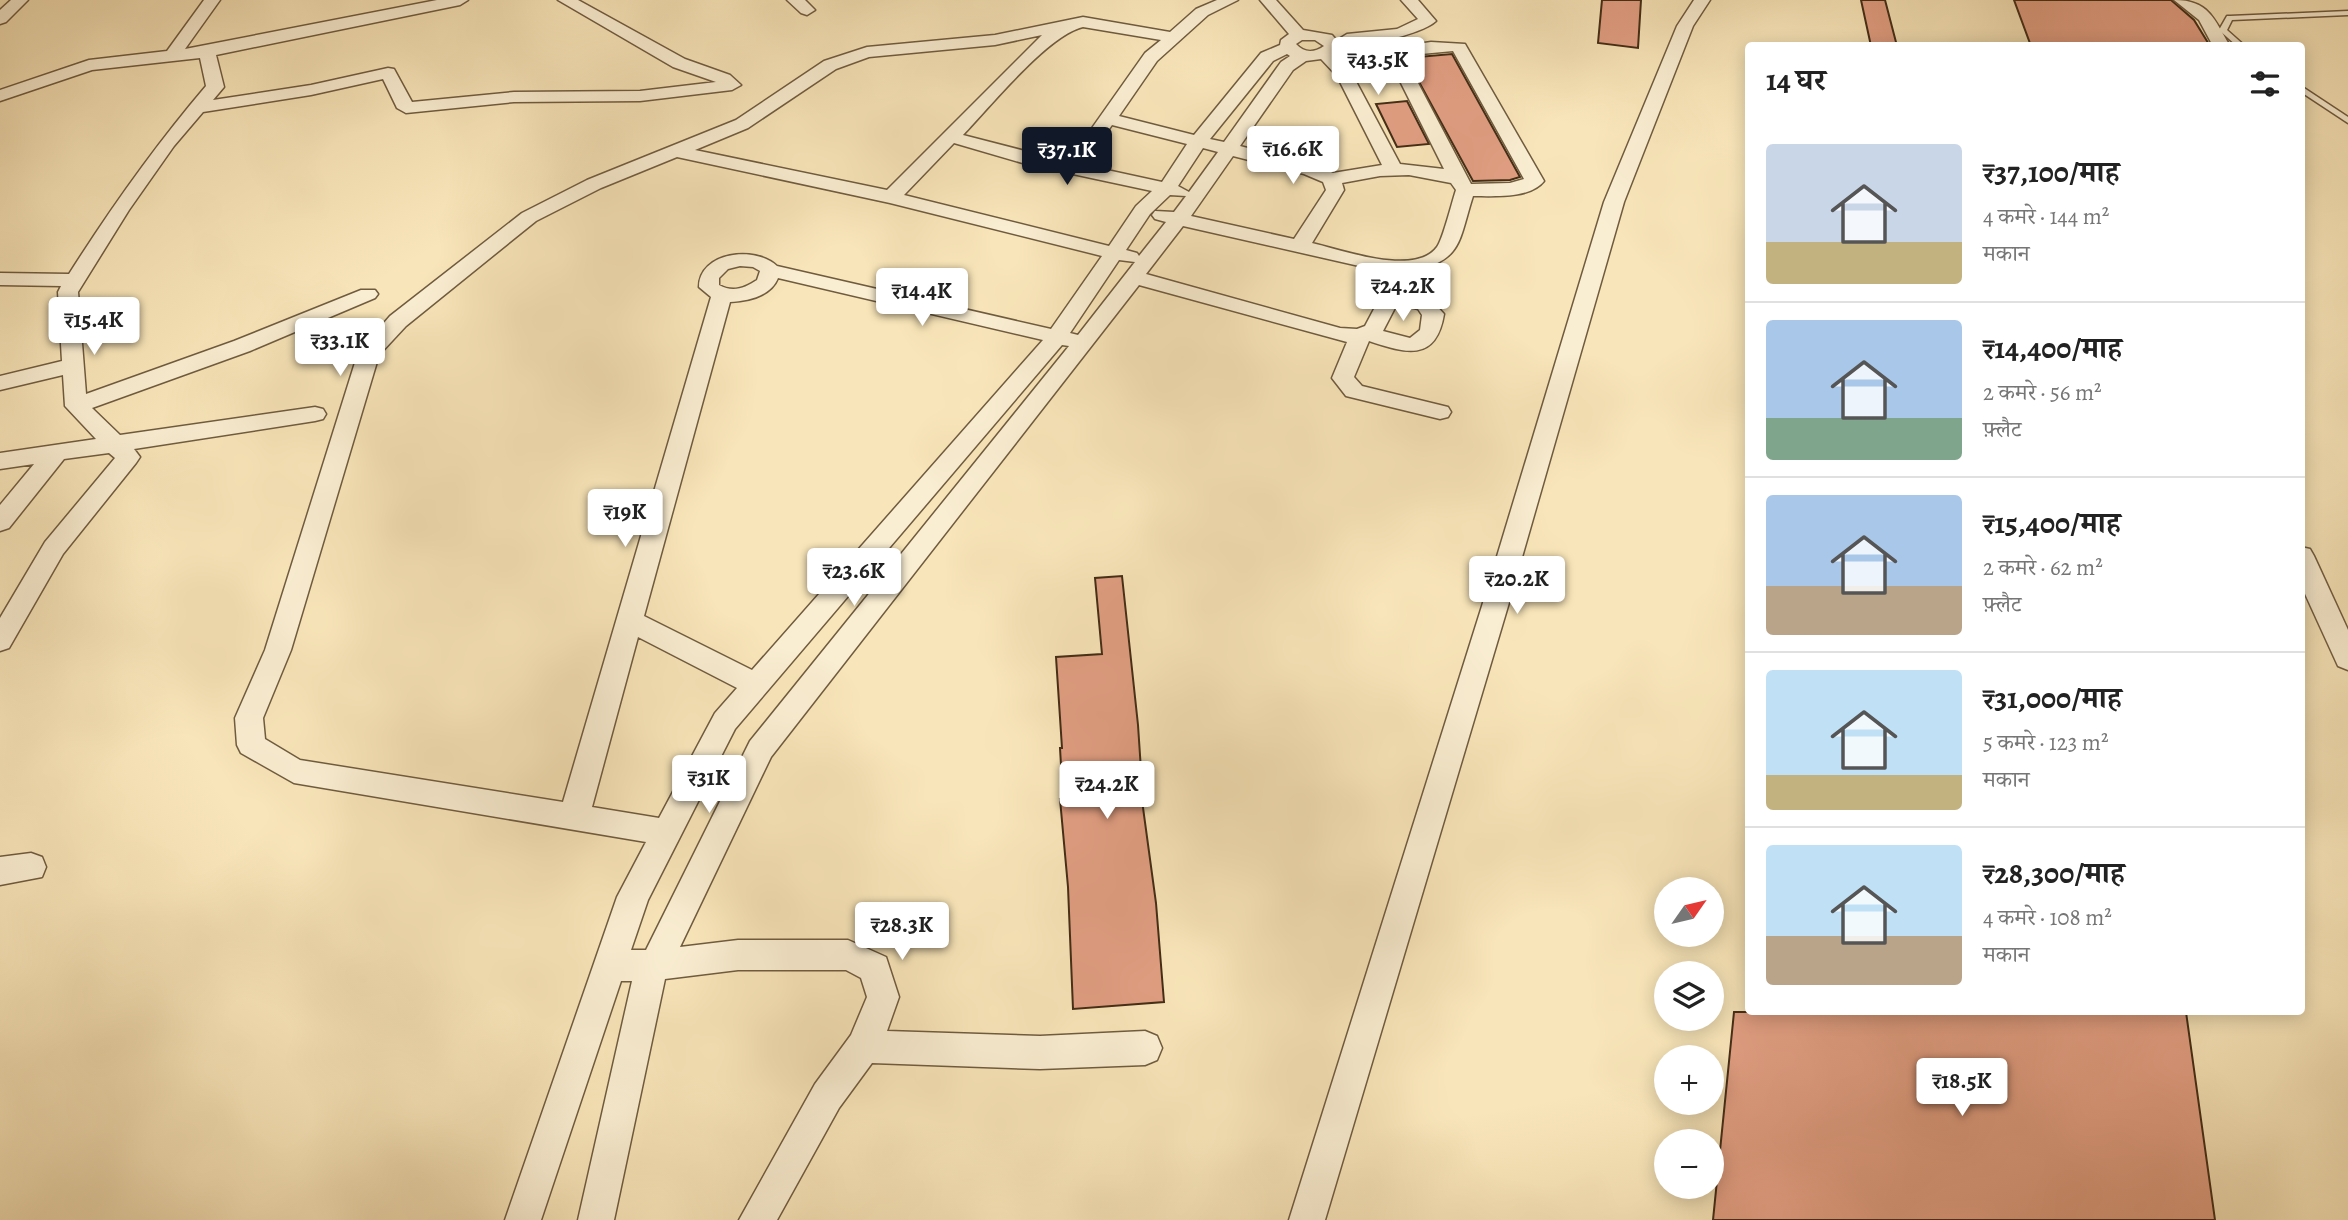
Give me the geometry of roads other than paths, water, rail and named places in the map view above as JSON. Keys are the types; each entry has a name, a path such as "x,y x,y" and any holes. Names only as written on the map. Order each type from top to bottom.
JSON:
{"street":[{"path":"0,19 20,0"},
{"path":"171,57 212,0"},
{"path":"0,96 89,65 208,52 382,8 460,0"},
{"path":"197,108 311,90 388,73 406,108 514,97 640,96 732,85 724,79 679,63 566,0"},
{"path":"1073,168 1110,119 1151,57 1202,12 1230,0"},
{"path":"1268,0 1296,46"},
{"path":"1330,48 1400,33 1428,21 1409,0"},
{"path":"1307,1220 1495,606 1614,202 1685,26 1702,0"},
{"path":"2182,0 2205,18 2220,42"},
{"path":"667,832 294,771 251,745 249,718 278,650 369,353 398,321 529,217 594,184 742,124 821,71 867,52 995,40 1083,22 1174,37"},
{"path":"891,197 1044,42 1065,26"},
{"path":"596,1220 649,980 760,749 1026,414 1056,338 1143,210 1168,187 1197,143 1267,57 1296,46 1384,54 1430,46 1459,47 1535,181 1516,188 1462,184 1429,170 1392,167 1331,179 1311,170 1228,151 1197,143 1110,119"},
{"path":"523,1220 633,897 725,721 999,404 1084,342 1228,151 1287,66 1296,46"},
{"path":"1330,48 1392,167"},
{"path":"1,638 54,548 128,457 76,406 68,292 167,142 215,87 208,52"},
{"path":"1143,210 1399,269 1429,262 1446,250 1462,184 1399,62 1384,54"},
{"path":"951,137 1026,158 1168,187 1195,197"},
{"path":"676,151 891,197 1114,254 1139,269 1339,335 1363,334 1400,344 1415,345 1430,333 1433,314 1425,305 1391,296"},
{"path":"1300,246 1335,190 1331,179"},
{"path":"770,270 767,282 752,292 722,295 709,287 709,276 721,265 759,261 770,270 1056,338 1084,342"},
{"path":"1399,269 1401,277 1373,330 1363,334 1343,378 1354,391 1440,412"},
{"path":"0,279 76,280"},
{"path":"76,406 242,346 368,294"},
{"path":"573,817 722,295"},
{"path":"2,383 73,365"},
{"path":"999,404 1026,414"},
{"path":"0,461 314,414"},
{"path":"0,522 56,453"},
{"path":"2305,565 2348,659"},
{"path":"629,620 756,685"},
{"path":"691,786 737,795"},
{"path":"0,871 31,867"},
{"path":"610,966 656,965 738,955 848,955 876,968 883,997 864,1046 827,1096 757,1220"},
{"path":"864,1046 990,1053 1106,1052 1145,1048"}],"lane":[{"path":"2237,42 2223,30 2231,18 2348,13"},
{"path":"2305,91 2348,121"}]}
